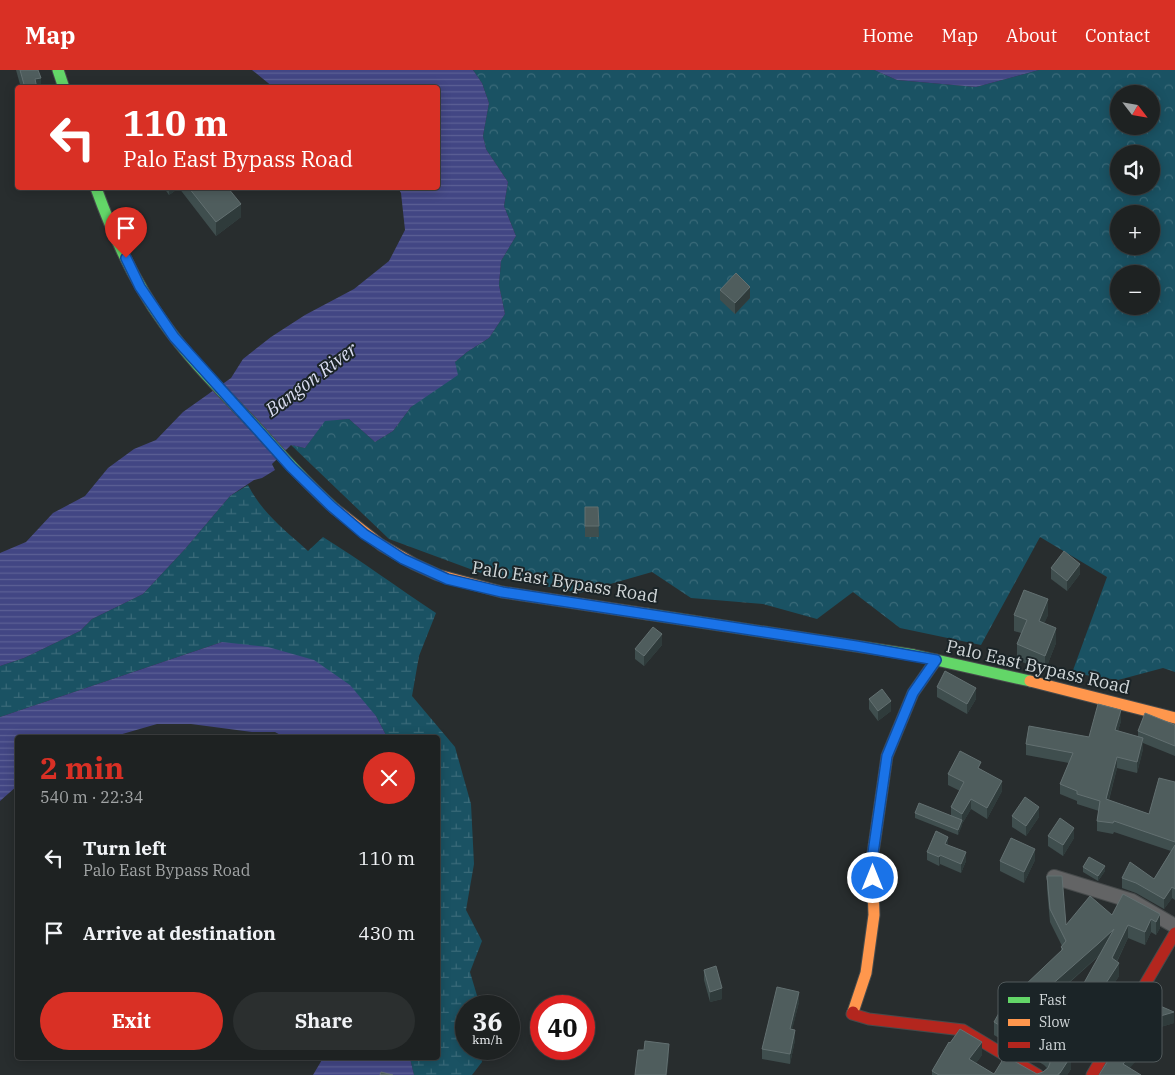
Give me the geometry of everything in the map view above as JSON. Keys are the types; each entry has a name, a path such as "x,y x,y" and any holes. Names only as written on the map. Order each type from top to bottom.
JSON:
{"main road":[{"path":"58,70 63,85"},
{"name":"Palo East Bypass Road","path":"97,190 140,287 174,337 291,467 364,534 403,559 447,579 502,592 936,660 1045,684 1175,718"},
{"path":"936,660 913,693 887,756 872,860 874,915 866,972 852,1014 868,1019 963,1030 998,1051"},
{"path":"1146,982 1175,933"},
{"path":"1016,1062 1038,1075"},
{"path":"1092,1075 1100,1062"}],"street":[{"path":"1054,877 1132,901 1175,926"}],"green space":[{"path":"473,70 874,70 897,80 976,87 1039,70 1175,70 1175,672 1163,668 1118,680 1072,673 1107,577 1040,537 981,645 900,628 853,592 817,619 763,604 691,598 652,572 579,593 481,573 389,539 291,445 305,448 325,420 349,419 375,442 393,431 411,407 426,395 455,362 489,338 505,314 499,285 501,261 516,236 504,206 508,182 486,149 483,136 489,103 482,83"},
{"path":"248,485 267,513 308,551 323,537 436,613 419,656 412,696 455,747 471,804 474,864 466,910 482,941 470,972 477,995 455,995 455,1060 482,1060 472,1075 414,1075 410,1060 440,1060 440,735 386,735 376,716 222,642 0,717 0,666 24,658 80,631 92,619 143,594 185,549 230,496"}],"water":[{"name":"Bangon River","path":"252,70 473,70 482,83 489,103 483,136 486,149 508,182 504,206 516,236 501,261 499,285 505,314 489,338 455,362 458,375 411,407 393,431 375,442 349,419 325,421 305,448 291,445 272,464 275,470 262,478 254,480 230,496 185,549 143,594 92,619 80,631 24,658 0,666 0,553 26,542 53,513 85,496 108,468 134,449 156,440 183,412 231,378 243,359 271,337 305,315 354,289 389,261 405,230 399,190 440,190 440,85 271,85"},
{"path":"874,70 1039,70 976,87 897,80"},
{"path":"222,642 268,647 314,660 350,685 376,716 386,735 280,735 275,732 252,732 191,724 157,724 119,735 15,735 15,788 0,801 0,717"},
{"path":"322,1060 410,1060 414,1075 313,1075"}],"building":[{"path":"20,70 38,70 41,78 35,79 36,85 24,85"},
{"path":"191,190 230,190 241,204 216,222"},
{"path":"736,273 750,287 735,303 720,290"},
{"path":"585,507 598,507 599,526 585,526"},
{"path":"1064,551 1080,564 1067,581 1051,568"},
{"path":"1024,590 1048,599 1039,621 1056,628 1045,656 1017,644 1027,620 1014,615"},
{"path":"653,627 662,634 644,656 635,649"},
{"path":"945,671 976,688 967,704 937,687"},
{"path":"882,689 891,701 878,711 869,699"},
{"path":"1098,704 1121,710 1115,730 1143,738 1137,762 1117,757 1106,799 1149,814 1159,778 1175,782 1175,842 1114,821 1113,823 1097,821 1100,801 1077,794 1077,791 1060,784 1073,753 1026,744 1029,726 1089,737"},
{"path":"1145,713 1175,725 1175,746 1138,731"},
{"path":"960,751 981,762 978,768 1002,781 987,808 971,799 962,814 951,807 964,782 948,774"},
{"path":"1025,797 1039,807 1026,826 1012,816"},
{"path":"919,803 962,820 958,830 915,813"},
{"path":"1060,818 1074,828 1063,845 1048,836"},
{"path":"936,831 948,837 945,844 966,852 961,864 927,852"},
{"path":"1011,838 1035,849 1024,872 1000,861"},
{"path":"1175,845 1175,889 1172,887 1164,899 1136,883 1122,878 1130,862 1154,879"},
{"path":"1089,857 1105,866 1098,876 1083,867"},
{"path":"1047,876 1062,876 1066,925 1090,896 1112,915 1123,894 1160,914 1156,922 1151,919 1145,932 1128,925 1112,958 1119,963 1107,982 1084,982 1114,929 1055,982 1028,982 1063,949 1061,947 1066,941 1050,909"},
{"path":"716,966 722,988 710,992 704,970"},
{"path":"777,987 799,992 790,1029 795,1030 790,1054 762,1049"},
{"path":"1162,1007 1174,1012 1162,1016"},
{"path":"998,1015 998,1024 994,1022"},
{"path":"960,1029 982,1042 969,1059 994,1074 1001,1062 1016,1062 1037,1074 1048,1068 1050,1063 1067,1062 1058,1075 939,1075 932,1071 949,1042"},
{"path":"645,1041 669,1044 666,1075 635,1075 638,1050 644,1050"},
{"path":"1107,1062 1125,1062 1123,1064 1141,1075 1099,1075"},
{"path":"381,1072 393,1075 380,1075"}],"traffic: fast":[{"path":"58,70 63,85"},
{"path":"97,190 117,241 134,275 174,337 207,376 335,509"},
{"path":"647,614 914,655 1030,681"}],"traffic: slow":[{"path":"335,509 381,545 438,575 502,592 647,614"},
{"path":"853,1012 866,973 874,915 872,860 887,756 913,693 936,660"},
{"path":"1030,681 1175,718"}],"traffic: jam":[{"path":"1146,982 1175,933"},
{"path":"853,1012 852,1014 869,1019 963,1030 998,1051"},
{"path":"1016,1062 1038,1075"},
{"path":"1092,1075 1100,1062"}],"route":[{"path":"126,258 140,287 174,337 291,467 331,506 364,534 403,559 447,579 502,592 914,655 936,660 913,693 887,756 872,860 873,878"}]}
